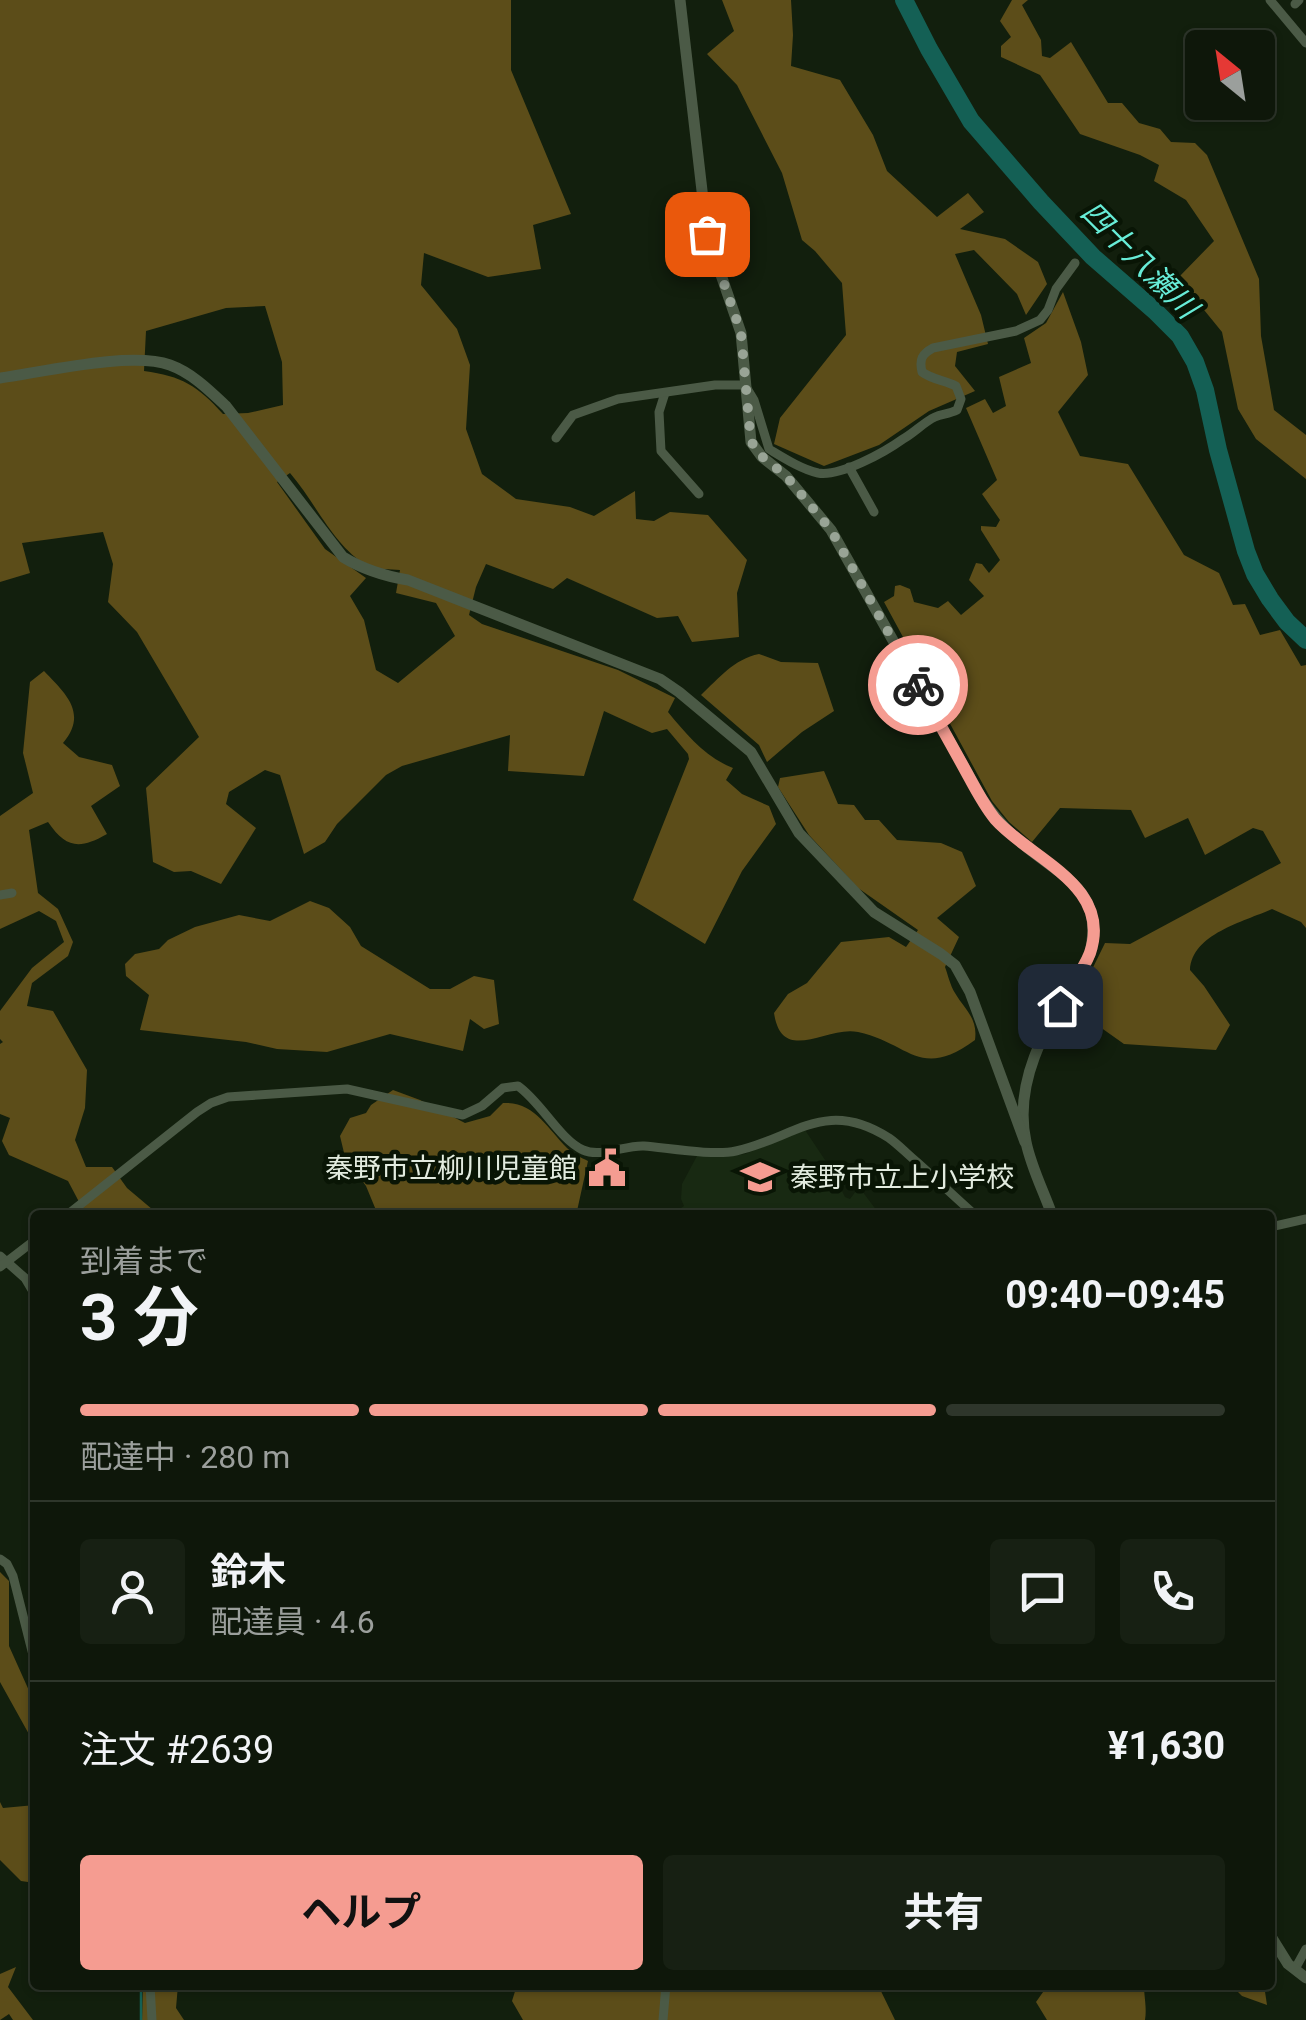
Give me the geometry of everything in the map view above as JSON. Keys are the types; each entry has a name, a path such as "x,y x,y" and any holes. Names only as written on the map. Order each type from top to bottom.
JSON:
{"street":[{"path":"680,0 707,234 741,333 754,450 786,476 831,530 994,818 1024,846 1072,880 1086,902 1092,925 1089,956 1030,1066 1024,1100 1026,1142"},
{"path":"1270,0 1306,43"},
{"path":"1296,28 1306,19"},
{"path":"745,385 754,400 769,449 818,473 850,468 901,441 936,416 957,410 960,398 956,386 932,380 922,372 920,361 924,353 1016,331 1040,320 1074,263"},
{"path":"0,378 126,360 168,364 206,386 226,406 343,557 360,567 408,580 660,679 680,692 751,752 799,833 874,912 955,965 970,992 1050,1210"},
{"path":"556,438 573,415 618,399 715,385 745,385"},
{"path":"664,393 660,451 699,494"},
{"path":"850,468 872,508 859,509"},
{"path":"0,895 12,893"},
{"path":"72,1210 196,1112 228,1098 347,1089 463,1115 482,1106 503,1088 518,1086 581,1150 595,1153 635,1146 734,1152 825,1120 847,1121 890,1138 969,1210"},
{"path":"1275,1226 1306,1220"},
{"path":"30,1243 2,1262 30,1286"},
{"path":"0,1560 12,1576 30,1644"},
{"path":"1275,1944 1282,1956 1306,1978"},
{"path":"1295,1969 1306,1949"},
{"path":"150,1990 152,2020"},
{"path":"663,2020 666,1990"}],"shaded area":[{"path":"0,0 511,0 511,70 571,214 533,225 541,269 488,277 424,253 421,285 457,329 470,365 466,429 482,474 516,499 570,507 594,516 635,491 636,519 654,521 670,512 708,515 747,560 737,593 739,637 692,642 678,616 657,618 567,578 553,589 486,564 469,615 482,624 618,670 675,698 668,712 705,752 733,768 726,780 742,794 769,806 776,824 742,871 705,944 633,900 689,759 667,729 652,733 604,711 584,776 508,771 510,735 402,766 386,775 337,824 325,842 304,854 280,775 265,770 229,792 226,804 256,828 221,884 191,871 174,872 153,862 146,788 199,737 137,632 108,602 113,564 103,532 22,543 30,573 0,582","holes":["265,306 282,362 283,405 223,414 188,384 144,371 146,331 226,308","290,473 345,547 368,566 400,570 396,593 436,603 455,636 398,683 376,670 364,620 350,596 366,578 325,549 277,482"]},
{"path":"722,0 791,0 791,66 840,80 873,135 887,171 937,217 968,193 984,212 960,229 1005,239 1038,262 1047,284 1026,315 1017,294 974,250 955,254 981,315 988,344 957,352 955,366 975,391 929,411 879,445 824,466 774,444 780,418 846,335 842,283 802,240 782,173 737,85 707,54 734,31"},
{"path":"1012,0 1028,0 1022,5 1041,40 1042,56 1050,58 1071,42 1108,103 1122,103 1139,123 1160,129 1171,142 1195,143 1207,155 1259,279 1261,336 1274,410 1306,435 1306,479 1256,439 1238,409 1222,332 1178,278 1214,241 1186,200 1154,181 1159,165 1080,134 1040,75 1001,57 1001,46 1011,37 1000,21"},
{"path":"1063,292 1088,375 1058,412 1080,456 1128,464 1184,555 1219,573 1233,605 1245,604 1260,635 1280,630 1301,666 1306,665 1306,928 1272,909 1221,931 1200,947 1190,970 1230,1025 1216,1050 1124,1044 1100,1027 1077,1000 1105,943 1130,944 1281,863 1263,831 1253,828 1205,855 1188,818 1145,838 1131,810 1060,808 1032,842 992,801 884,602 894,596 895,586 900,585 910,589 914,602 938,608 948,601 961,615 984,596 969,580 976,563 989,573 1000,560 981,530 981,526 996,527 1000,520 982,494 997,480 966,408 985,399 993,413 1006,406 999,377 1031,363 1024,338 1046,323"},
{"path":"759,654 781,662 818,663 834,711 767,762 759,745 701,695 734,665"},
{"path":"44,671 66,696 74,722 63,743 79,757 112,765 120,786 91,806 107,834 97,839 74,844 61,837 48,822 29,830 38,893 58,909 73,942 68,956 32,983 27,1006 53,1011 87,1070 85,1108 75,1140 86,1167 112,1167 127,1188 153,1210 83,1210 68,1181 9,1155 2,1141 10,1118 0,1114 0,1011 32,968 64,942 56,921 39,911 0,929 0,816 33,793 23,753 30,682"},
{"path":"824,771 838,804 854,805 865,820 879,820 897,840 941,843 962,852 976,886 937,918 959,937 945,967 953,990 975,1026 975,1040 956,1052 927,1058 858,1032 796,1040 779,1029 774,1013 788,994 807,983 841,942 889,937 906,947 918,930 858,888 809,835 778,787 780,778"},
{"path":"310,901 329,908 350,927 361,946 430,989 450,989 474,976 494,980 499,1024 484,1029 470,1019 463,1051 390,1034 327,1052 140,1030 149,995 126,976 125,964 135,954 159,949 195,927 239,915 270,921"},
{"path":"393,1090 465,1123 490,1116 503,1103 532,1111 569,1150 588,1161 577,1210 376,1210 366,1186 345,1157 340,1136 350,1118 366,1113"},
{"name":"秦野市立上小学校","path":"805,1130 845,1197 850,1199 859,1187 876,1210 678,1210 684,1206 682,1184 698,1154 745,1154"},
{"path":"0,1572 9,1581 9,1646 30,1693 30,1736 0,1682"},
{"path":"0,1802 3,1808 30,1805 30,1882 21,1881 0,1860"},
{"path":"16,1967 8,1987 33,2020 13,2020 9,2014 0,2020 0,1974"},
{"path":"143,1990 178,1990 176,2008 184,2020 142,2020"},
{"path":"515,1990 880,1990 895,2020 523,2020 512,2001"},
{"path":"1044,1990 1144,1990 1145,2020 1047,2020 1036,2002"},
{"path":"1236,1990 1265,1990 1267,2005"}],"waterway":[{"name":"四十八瀬川","path":"904,0 971,121 1093,257 1180,336 1205,390 1218,450 1255,574 1287,622 1306,640"},
{"path":"141,1990 141,2020"}],"way so far":[{"path":"707,234 741,333 754,450 786,476 820,514 918,685"}],"place":[{"name":"秦野市立柳川児童館","path":"607,1168"},
{"name":"秦野市立上小学校","path":"760,1177"}],"route":[{"path":"918,685 994,818 1024,846 1072,880 1086,902 1092,925 1089,956 1060,1006"}]}
